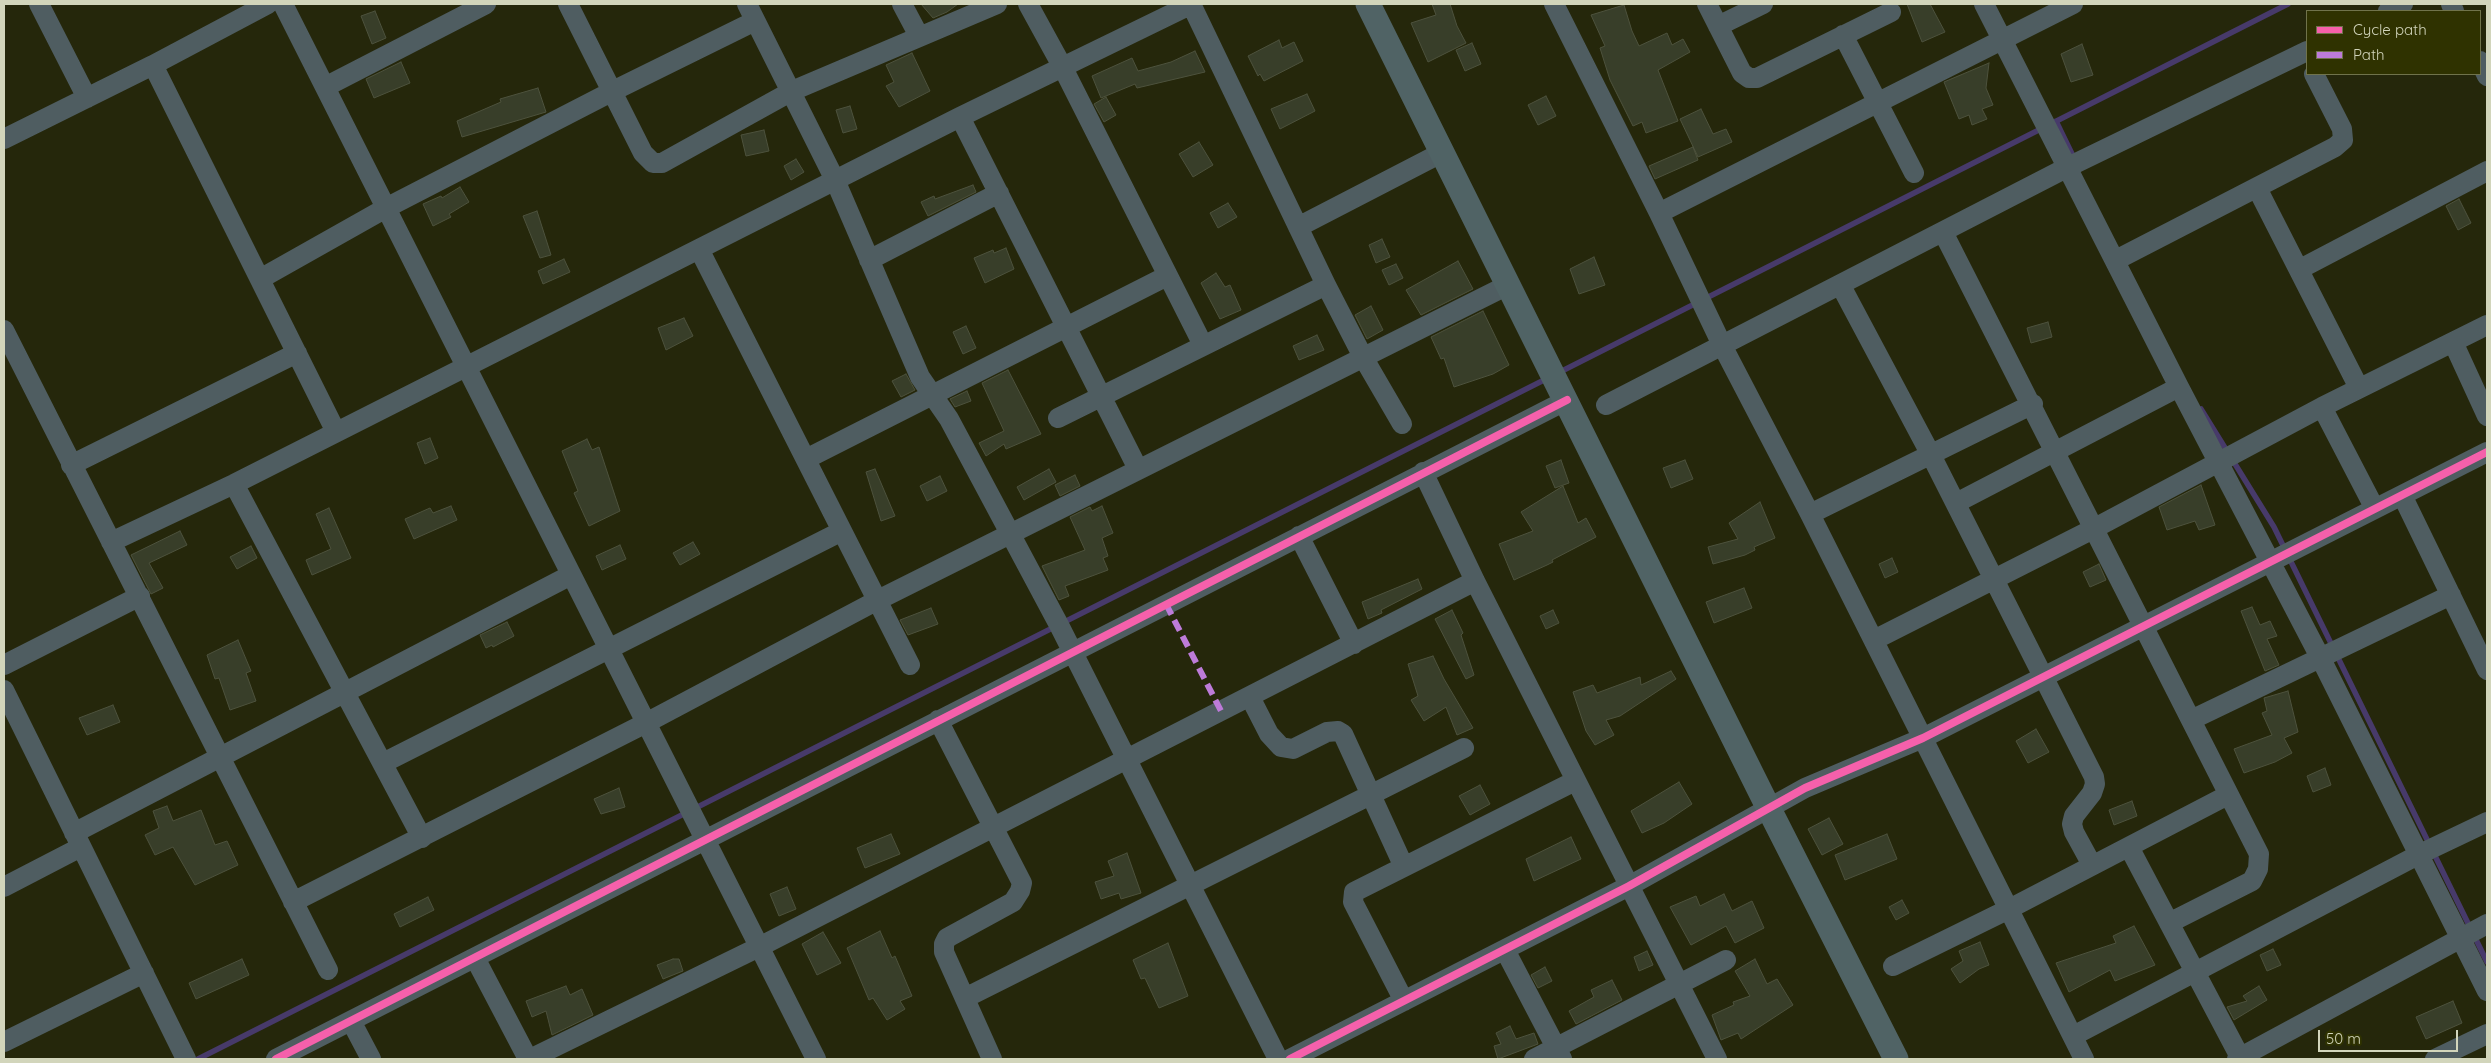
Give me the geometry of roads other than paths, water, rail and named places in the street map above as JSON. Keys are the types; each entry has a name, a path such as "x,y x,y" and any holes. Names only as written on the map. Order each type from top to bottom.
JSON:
{"main road":[{"path":"1368,4 1563,392 1768,807 1896,1059"}],"street":[{"path":"39,4 87,98"},
{"path":"4,138 153,65 268,4"},
{"path":"283,4 816,1059"},
{"path":"325,87 486,4"},
{"path":"568,4 643,153 653,163 662,163 792,91 997,4"},
{"path":"902,4 919,36"},
{"path":"1028,4 1062,66 1203,345"},
{"path":"111,542 234,484 960,117 1191,4 1326,285 1363,357 1402,424"},
{"path":"1554,4 1723,347 1874,640 2084,1059"},
{"path":"1707,4 1742,73 1749,78 1758,78 1891,12"},
{"path":"1718,26 1763,4"},
{"path":"1984,4 2179,387 2321,659 2487,991"},
{"path":"1659,214 2073,4"},
{"path":"2390,10 2403,4"},
{"path":"260,279 386,208 613,91 751,13 792,91 835,180 911,358 931,395 948,419 1011,533 1278,1059"},
{"path":"1843,35 1914,173"},
{"path":"1606,405 1723,347 2068,167 2306,55"},
{"path":"2481,63 2487,76"},
{"path":"153,65 336,432"},
{"path":"2116,260 2335,147 2342,140 2342,129 2315,75"},
{"path":"960,117 1068,326 1138,468"},
{"path":"1298,227 1443,152"},
{"path":"2300,269 2487,171"},
{"path":"2257,188 2300,269 2359,388"},
{"path":"869,260 999,193"},
{"path":"1943,232 2033,404 2190,720 2259,854 2258,869 2252,881 2169,923"},
{"path":"699,250 910,665"},
{"path":"806,460 1167,276"},
{"path":"1058,418 1326,285"},
{"path":"294,902 646,723 876,601 1138,468 1508,285"},
{"path":"1841,286 1956,503 2094,777 2095,784 2092,794 2074,816 2072,824 2074,832 2092,865"},
{"path":"1874,640 2095,528 2322,407 2487,325"},
{"path":"4,330 328,970"},
{"path":"2453,342 2487,416"},
{"path":"71,465 297,353"},
{"path":"1956,503 2179,387"},
{"path":"276,1059 1423,472 1563,392"},
{"path":"1810,514 2033,404"},
{"path":"2322,407 2375,509"},
{"path":"1290,1059 1629,886 1768,807 1845,770 1923,738 2271,564 2487,452"},
{"path":"1423,472 1575,781 1717,1059"},
{"path":"234,484 422,838"},
{"path":"2402,496 2487,670"},
{"path":"383,763 842,531"},
{"path":"1298,536 1354,644"},
{"path":"4,886 221,756 571,575"},
{"path":"475,958 529,1059 760,947 1475,581"},
{"path":"2190,720 2321,659 2451,595"},
{"path":"4,665 140,596"},
{"path":"4,690 186,1059"},
{"path":"1250,697 1269,734 1281,747 1293,750 1327,732 1338,731 1343,734 1404,867"},
{"path":"938,720 1020,878 1020,891 1013,902 945,940 944,952 992,1059"},
{"path":"965,998 1464,748"},
{"path":"1404,1001 1352,898 1357,890 1575,781"},
{"path":"1893,966 2009,909 2228,795"},
{"path":"2073,1036 2420,854 2487,822"},
{"path":"2129,847 2239,1059 2487,924"},
{"path":"1505,950 1560,1053"},
{"path":"1534,1059 1560,1053 1678,983 1726,960"},
{"path":"12,1059 4,1043 144,973"},
{"path":"351,1020 372,1059"},
{"path":"2435,1059 2487,1034"}],"waterway":[{"path":"1558,373 2288,4"},
{"path":"2056,121 2075,160"},
{"path":"198,1059 1548,378"},
{"path":"2201,409 2274,527 2487,962"}]}
